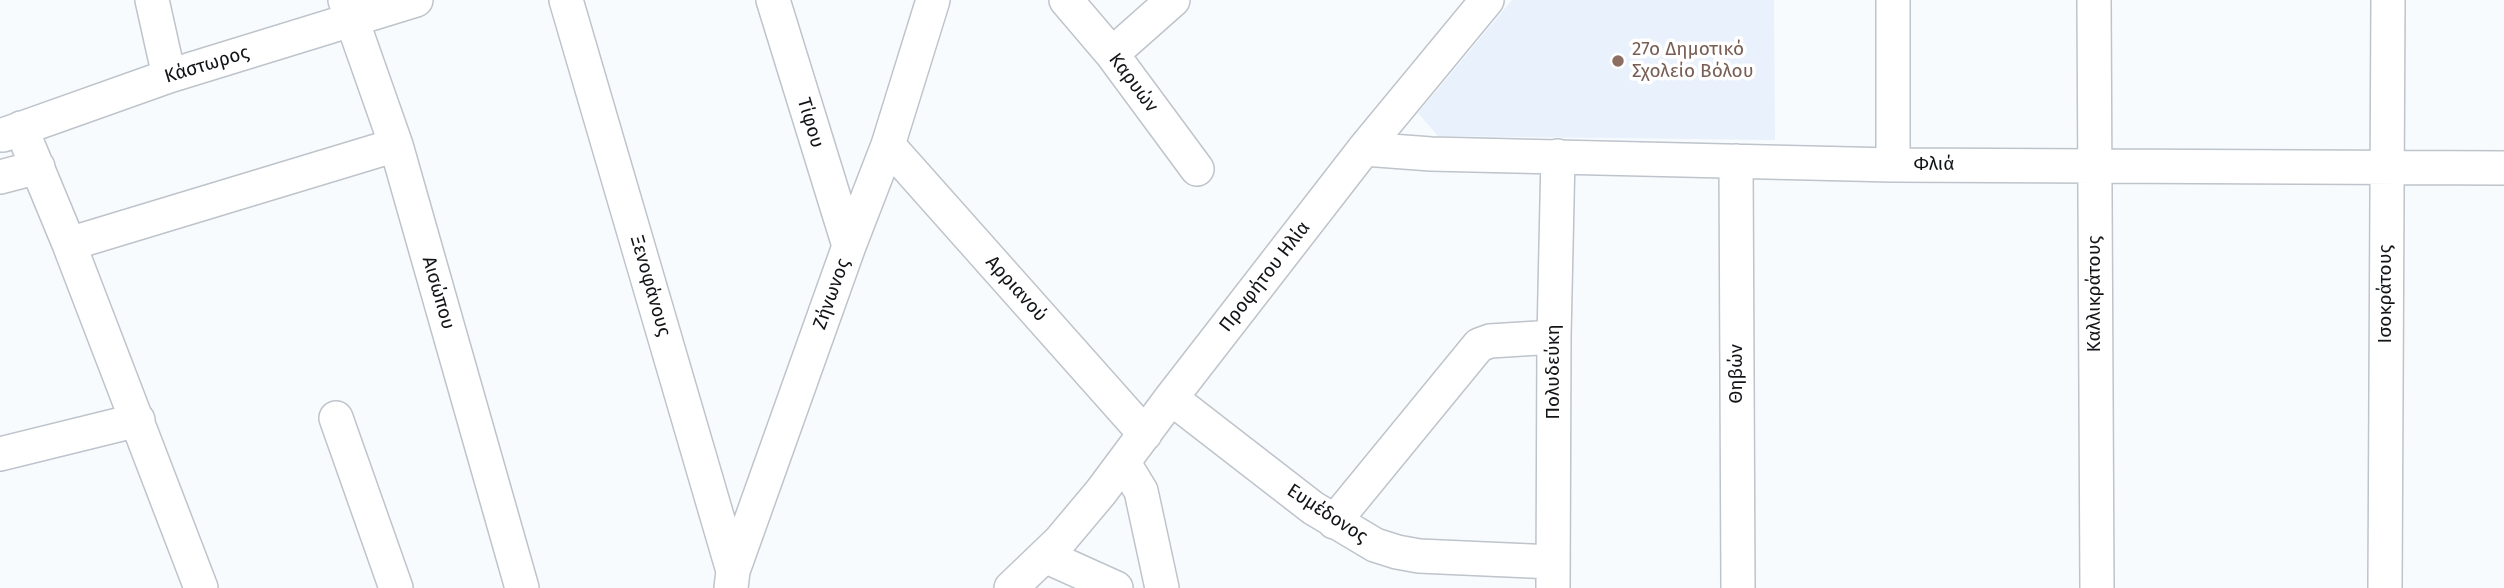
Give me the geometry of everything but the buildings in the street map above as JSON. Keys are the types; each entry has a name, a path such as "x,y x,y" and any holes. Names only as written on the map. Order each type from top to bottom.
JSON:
{"street":[{"path":"152,0 169,76"},
{"name":"Κάστωρος","path":"11,132 349,10 416,0"},
{"name":"Ξενοφάνους","path":"566,0 732,580"},
{"name":"Τίφου","path":"773,0 849,246"},
{"name":"Ζήνωνος","path":"732,580 849,246 888,145 933,0"},
{"name":"Καρυών","path":"1066,0 1112,54 1197,169"},
{"path":"1112,54 1173,0"},
{"name":"Προφήτου Ηλία","path":"1011,588 1079,519 1364,149 1487,0"},
{"path":"1893,0 1893,165"},
{"name":"Καλλικράτους","path":"2094,0 2097,588"},
{"name":"Ισοκράτους","path":"2385,588 2388,0"},
{"name":"Αισώπου","path":"349,10 396,145 522,588"},
{"path":"11,132 38,167 201,588"},
{"path":"69,244 396,145"},
{"name":"Αρριανού","path":"888,145 1145,434"},
{"name":"Φλιά","path":"1364,149 1431,154 1893,165 2504,168"},
{"name":"Πολυδεύκη","path":"1553,575 1553,337 1558,156"},
{"name":"Θηβών","path":"1736,161 1738,588"},
{"path":"0,177 38,167"},
{"path":"1334,522 1479,345 1490,341 1553,337"},
{"name":"Ευμέδονος","path":"1171,398 1334,522 1375,545 1419,556 1553,575"},
{"path":"336,418 396,588"},
{"path":"0,454 138,420"},
{"path":"1124,463 1141,491 1161,588"},
{"path":"1045,556 1116,588"}],"shaded area":[{"name":"27ο Δημοτικό Σχολείο Βόλου","path":"1512,0 1774,0 1775,140 1438,136 1418,113"}],"place":[{"name":"27ο Δημοτικό Σχολείο Βόλου","path":"1618,61"}]}
